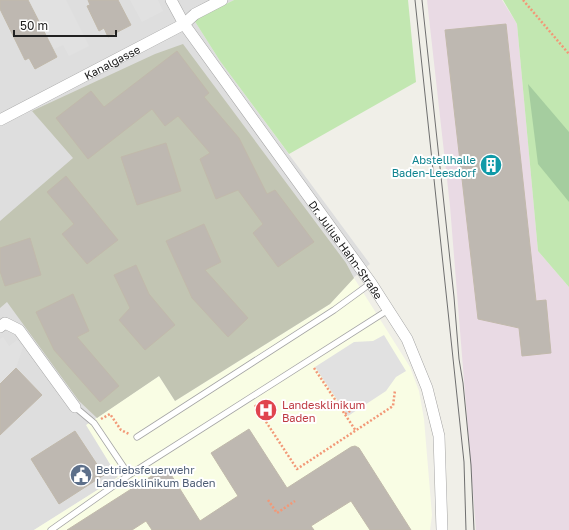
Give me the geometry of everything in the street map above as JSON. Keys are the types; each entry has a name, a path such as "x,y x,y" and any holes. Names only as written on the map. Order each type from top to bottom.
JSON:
{"street":[{"name":"Dr. Julius Hahn-Straße","path":"171,0 184,24 371,283 406,339 428,388 439,436 442,530"},
{"name":"Kanalgasse","path":"0,120 184,24 195,14 222,0"},
{"path":"0,327 5,323 20,330 75,406"}],"lane":[{"path":"137,437 327,315 371,283"},
{"path":"51,530 130,475 388,310"},
{"path":"75,406 94,423 130,475"}],"path":[{"path":"523,0 569,54"},
{"path":"309,360 356,431"},
{"path":"251,398 298,469 393,406 395,390"},
{"path":"345,414 361,404"},
{"path":"110,414 121,430"},
{"path":"268,500 277,513 295,500"}],"shaded area":[{"path":"0,0 234,0 194,20 220,61 370,264 353,278 159,376 87,425 118,477 34,530 0,530"},
{"path":"29,0 66,0 89,46 69,56 63,45 54,49"},
{"path":"130,0 158,0 163,11 142,22"},
{"name":"Abstellhalle Baden-Leesdorf","path":"427,0 502,0 517,24 538,251 569,287 569,530 476,530 450,206"},
{"path":"183,44 346,263 354,278 330,304 175,401 159,376 97,418 79,401 7,302 0,308 0,221 73,158 32,111 155,54"},
{"name":"Landesklinikum Baden","path":"354,278 410,367 419,391 424,419 432,515 430,530 34,530 118,477 86,425 159,376 175,401 330,304"},
{"path":"384,335 406,371 396,377 386,391 348,416 315,367 354,342 373,341"},
{"path":"3,337 9,346 17,340 23,347 16,368 0,384 0,339"}],"green space":[{"path":"234,0 408,0 416,82 289,154 220,61 194,20"},
{"path":"503,0 569,0 569,287 538,251 517,24"},
{"path":"528,84 569,132 569,202 538,164"}],"building":[{"path":"0,0 28,0 57,57 35,69 29,58 25,60 0,9"},
{"path":"88,0 118,0 131,25 108,37 104,28 99,31 87,6 90,5"},
{"name":"Abstellhalle Baden-Leesdorf","path":"506,24 536,301 546,300 551,353 522,356 519,328 478,319 445,30"},
{"path":"177,51 209,93 204,97 239,138 267,194 275,190 314,242 278,267 253,233 263,224 238,190 216,199 200,159 210,153 178,116 165,126 152,109 88,159 56,118 91,91 104,107"},
{"path":"166,143 181,191 137,205 121,157"},
{"path":"66,176 118,240 87,264 62,234 74,224 47,192"},
{"path":"204,224 221,262 205,270 248,318 228,337 192,298 166,241"},
{"path":"30,238 41,275 5,286 0,271 0,248"},
{"path":"136,265 149,294 175,325 145,350 119,320 130,308 114,275"},
{"path":"73,294 89,331 77,337 119,386 100,402 54,350 36,312"},
{"path":"16,368 42,395 0,435 0,384"},
{"name":"Landesklinikum Baden","path":"249,429 287,488 351,447 355,446 359,448 411,530 370,530 351,501 311,526 314,530 152,530 146,521 132,530 67,530 161,470 166,470 170,473 200,521 238,496 211,453"},
{"path":"75,431 104,475 59,504 31,459"}],"tram line":[{"path":"415,0 464,462 466,530"},
{"path":"422,0 454,297 459,359 463,383 471,465 474,530"}],"place":[{"name":"Abstellhalle Baden-Leesdorf","path":"491,165"},
{"name":"Landesklinikum Baden","path":"266,410"},
{"name":"Betriebsfeuerwehr Landesklinikum Baden","path":"81,475"}]}
